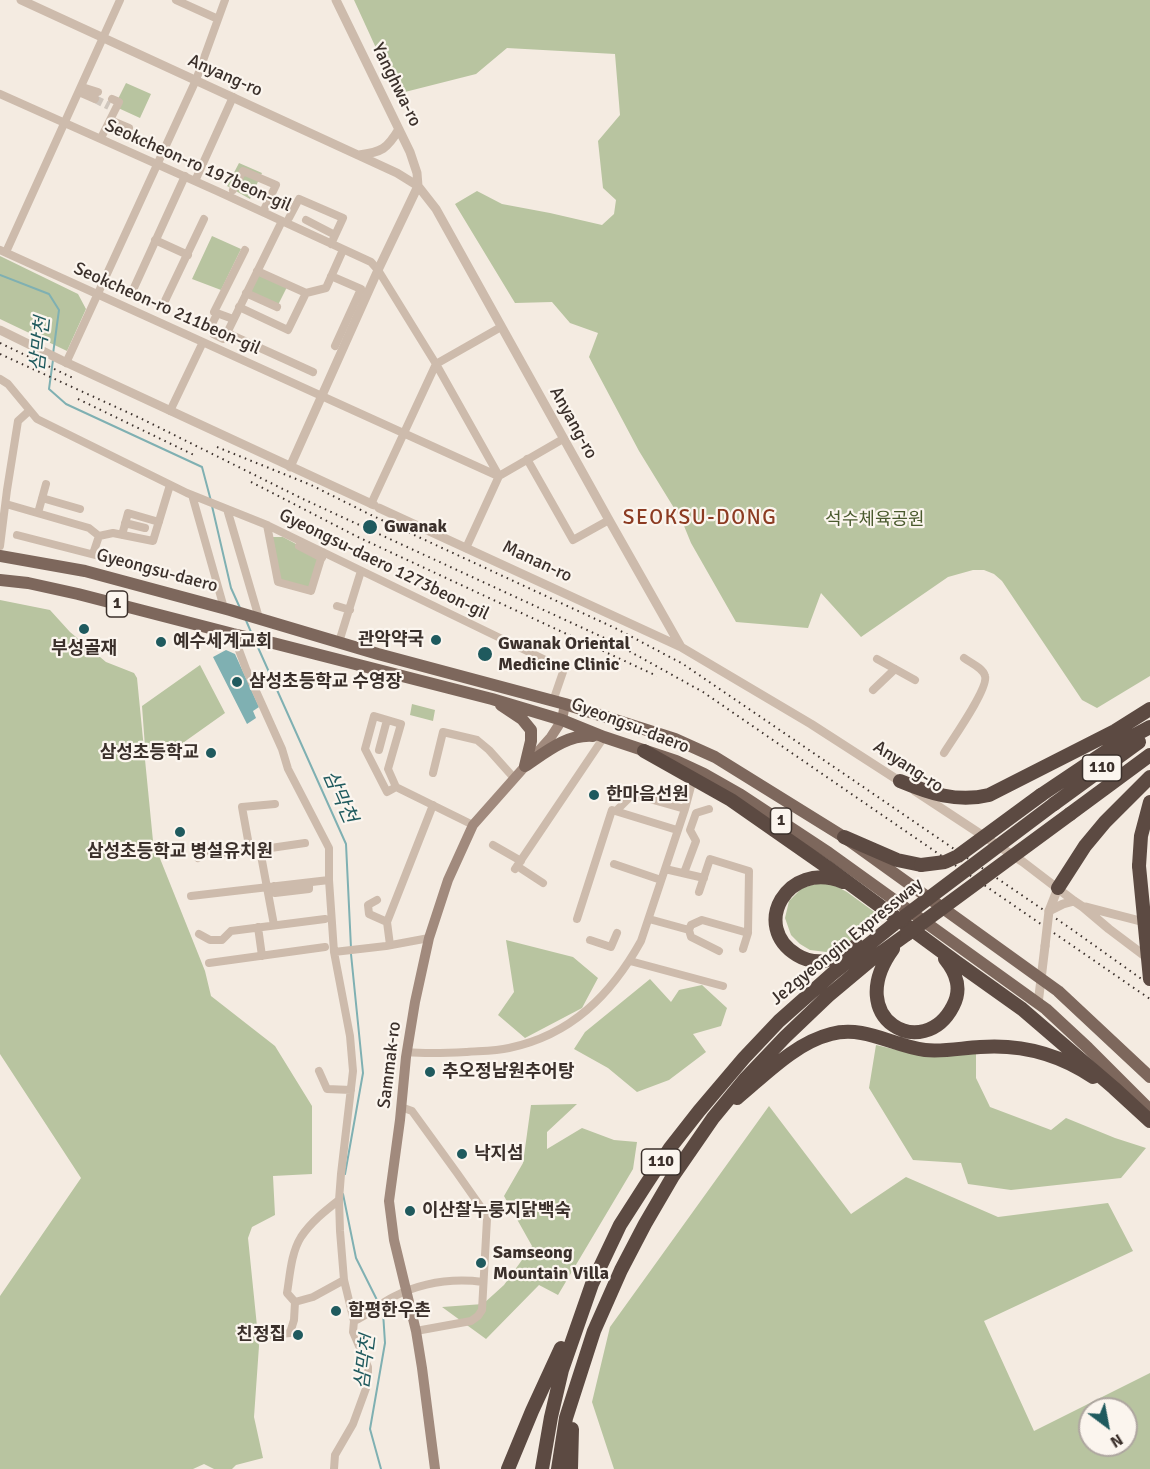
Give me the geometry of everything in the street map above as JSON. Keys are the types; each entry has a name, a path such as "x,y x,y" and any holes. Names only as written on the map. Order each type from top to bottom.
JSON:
{"highway":[{"path":"900,782 951,797 972,798 989,795 1115,731 1150,709"},
{"path":"844,837 897,860 921,865 945,862 958,856 1041,795 1111,748 1150,727"},
{"name":"Je2gyeongin Expressway","path":"542,1469 562,1370 592,1284 620,1225 670,1148 699,1111 779,1021 832,974 893,925 1150,733"},
{"path":"644,751 731,800 1022,1009 1143,1109 1150,1121"},
{"name":"Je2gyeongin Expressway","path":"558,1469 566,1418 594,1331 621,1270 645,1224 673,1176 712,1118 746,1078 786,1037 828,996 871,960 1150,755"},
{"path":"1058,888 1085,846 1105,822 1150,777"},
{"path":"1150,802 1141,836 1139,866 1150,980"},
{"path":"856,889 836,879 822,878 802,881 792,886 781,900 776,917 778,933 786,947 807,960 817,962 828,960 893,925"},
{"path":"907,934 897,943 884,963 879,973 876,990 878,1004 883,1015 900,1029 916,1032 929,1029 947,1016 956,1001 958,993 956,977 950,965 930,944"},
{"path":"712,1118 810,1041 834,1033 847,1032 870,1034 927,1050 1011,1046 1040,1052 1088,1074 1143,1109"},
{"path":"508,1469 532,1411 592,1284"},
{"path":"571,1469 574,1394"}],"main road":[{"name":"Gyeongsu-daero","path":"0,556 85,571 227,609 378,654 559,703 675,739 715,757 844,837 1058,991 1150,1077"},
{"name":"Gyeongsu-daero","path":"0,580 28,583 58,590 492,699 562,720 676,761 741,795 829,853 1046,1009 1088,1048 1143,1109"},
{"path":"492,699 522,719 531,730 532,735 525,766"},
{"name":"Sammak-ro","path":"435,1469 416,1331 394,1240 389,1201 415,1002 429,938 448,880 473,825 551,737 562,720 559,703"},
{"path":"525,766 554,747 581,735 604,737"},
{"path":"1132,1059 1150,1066"}],"street":[{"name":"Anyang-ro","path":"21,0 359,155 418,186 436,209 681,647 811,724 1023,862 1148,959"},
{"path":"3,251 65,124 120,0"},
{"path":"176,0 218,19"},
{"path":"64,361 98,295 196,80 225,0"},
{"name":"Yanghwa-ro","path":"336,0 410,152 417,173 418,186"},
{"path":"81,89 96,96"},
{"name":"Seokcheon-ro 197beon-gil","path":"1,96 101,138 263,212 286,219 331,244 371,262 378,270"},
{"path":"195,181 233,97"},
{"path":"101,138 110,120 112,104"},
{"path":"110,120 129,128"},
{"path":"359,155 386,148 399,129"},
{"path":"233,190 243,171 276,185 263,212"},
{"path":"133,291 185,176"},
{"path":"290,467 418,186"},
{"path":"313,372 227,333 257,271 298,199 343,218 331,244"},
{"path":"164,305 204,219"},
{"path":"306,220 335,235"},
{"path":"156,240 188,255"},
{"path":"233,320 214,312 245,250"},
{"path":"257,271 306,293 326,288 343,250"},
{"name":"Seokcheon-ro 211beon-gil","path":"3,251 499,476"},
{"path":"378,270 436,364 499,476"},
{"path":"331,276 361,289 335,346"},
{"path":"246,293 277,307"},
{"path":"239,307 288,330 306,293"},
{"path":"217,314 210,328 213,334 223,339 228,337"},
{"path":"374,506 404,432 436,364 501,327"},
{"name":"Manan-ro","path":"0,330 290,467 681,647"},
{"path":"170,411 203,342"},
{"path":"0,380 8,384 36,419 193,496 227,609"},
{"path":"0,546 6,490 18,421 29,411"},
{"path":"466,548 499,476 563,439"},
{"path":"527,459 573,540 609,520"},
{"path":"38,513 46,484"},
{"path":"99,536 113,533 153,541 170,485"},
{"name":"Gyeongsu-daero 1273beon-gil","path":"193,496 267,525 322,555 361,571 564,669 559,703"},
{"path":"42,498 80,509"},
{"path":"6,504 89,528 99,536"},
{"path":"225,508 258,618"},
{"path":"122,535 128,513 159,522"},
{"path":"125,523 145,528"},
{"path":"267,525 278,582 311,591 322,555 283,537"},
{"path":"17,535 165,573"},
{"path":"93,554 99,536"},
{"path":"339,642 361,571"},
{"path":"336,606 350,610"},
{"path":"233,634 282,749 288,769 329,848 334,952 350,1036 353,1071 339,1200 340,1231 344,1280 354,1321 353,1332 368,1367 368,1383 353,1424 335,1455 334,1469"},
{"path":"944,753 987,680 984,672 964,658"},
{"path":"877,659 915,680"},
{"path":"873,690 896,669"},
{"path":"396,787 387,792 365,749 374,716 401,724 388,769 396,787 473,825"},
{"path":"379,750 387,720"},
{"path":"433,773 443,732 477,740 514,778"},
{"path":"518,865 604,737"},
{"path":"378,774 388,769"},
{"path":"407,1053 452,1053 509,1048 552,1034 581,1017 602,997 630,962 641,941 693,779"},
{"path":"616,811 629,794 685,809"},
{"path":"250,851 242,807 274,804"},
{"path":"390,945 387,922 433,805"},
{"path":"684,873 696,841 690,830 696,813 709,808"},
{"path":"577,919 612,810 678,830"},
{"path":"198,858 207,850 218,847 228,854 305,843"},
{"path":"493,845 543,883"},
{"path":"260,850 271,887 274,925"},
{"path":"699,892 710,859 750,871 748,933 743,949"},
{"path":"614,864 661,880"},
{"path":"665,869 704,878"},
{"path":"190,896 329,880"},
{"path":"1038,1004 1049,911 1058,888"},
{"path":"376,900 368,905 369,914 387,922"},
{"path":"1049,911 1074,901"},
{"path":"1083,907 1150,923"},
{"path":"199,934 210,940 222,940 231,931 325,919"},
{"path":"649,919 689,930"},
{"path":"720,951 691,937 689,930 691,925 702,920 748,933"},
{"path":"258,927 262,956"},
{"path":"590,940 611,948 617,933"},
{"path":"1148,959 1150,936"},
{"path":"334,952 429,938"},
{"path":"209,963 325,946"},
{"path":"630,962 723,986"},
{"path":"319,1071 327,1089 351,1090"},
{"path":"401,1107 412,1111 458,1173 487,1219 482,1310 471,1321 416,1331"},
{"path":"271,1335 290,1334 295,1302 287,1293 292,1262 300,1239 317,1217 339,1200"},
{"path":"295,1302 313,1297 344,1280"},
{"path":"354,1321 366,1316 372,1309 394,1296 414,1288 444,1281 483,1282"}],"green space":[{"name":"석수체육공원","path":"354,0 1150,0 1150,676 1097,708 1082,700 1002,581 994,574 984,570 973,570 948,577 861,637 821,593 808,628 736,622 691,543 682,521 639,451 589,357 598,333 570,323 552,302 515,303 455,204 477,191 502,204 602,225 614,214 616,200 603,188 598,141 620,115 615,54 507,48 476,74 397,94"},
{"path":"126,83 151,94 140,118 116,107"},
{"path":"239,163 262,173 250,199 227,186"},
{"path":"212,236 241,249 221,290 192,279"},
{"path":"0,256 78,294 86,309 67,351 0,319"},
{"path":"257,271 288,285 277,307 246,293"},
{"path":"270,537 283,537 322,558 311,591 278,582"},
{"path":"0,600 50,610 70,632 106,662 134,673 137,678 153,841 205,971 211,996 275,1046 312,1106 312,1174 273,1176 275,1215 252,1227 248,1238 259,1346 254,1417 263,1458 236,1465 232,1469 214,1469 204,1464 193,1469 0,1469 0,1296 81,1178 0,1054"},
{"path":"200,665 225,713 156,762 145,747 142,706"},
{"path":"412,704 435,710 433,721 410,715"},
{"path":"816,884 832,884 884,919 842,947 826,952 810,950 791,935 785,918 789,901 802,888"},
{"path":"506,940 573,957 598,978 582,1008 525,1038 498,1015 514,992"},
{"path":"650,979 671,1002 679,990 702,985 727,1008 721,1026 693,1034 706,1052 669,1080 637,1092 608,1068 574,1049 585,1032"},
{"path":"876,1045 923,1056 976,1052 976,1078 990,1107 1051,1130 1066,1118 1146,1148 1121,1178 1011,1190 968,1184 961,1163 913,1160 869,1088"},
{"path":"577,1104 547,1132 547,1149 582,1128 614,1140 637,1142 633,1169 558,1295 539,1285 486,1339 442,1307 483,1304 504,1285 532,1246 504,1196 523,1163 531,1105"},
{"path":"769,1106 851,1214 906,1177 998,1217 1108,1203 1133,1251 984,1321 1034,1431 1078,1409 1078,1457 1138,1457 1138,1397 1102,1397 1150,1373 1150,1469 614,1469 592,1402 610,1327"}],"water":[{"name":"삼성초등학교 수영장","path":"226,650 235,654 259,707 253,711 256,718 247,724 213,657"}],"waterway":[{"name":"삼막천","path":"0,275 49,294 59,310 53,354"},
{"name":"삼막천","path":"53,360 49,389 66,404 202,467 211,501"},
{"name":"삼막천","path":"212,506 231,588 240,608"},
{"name":"삼막천","path":"245,618 251,632"},
{"name":"삼막천","path":"256,643 346,844 351,948"},
{"name":"삼막천","path":"345,1174 363,1073 351,954"},
{"name":"삼막천","path":"343,1194 356,1258 378,1302"},
{"name":"삼막천","path":"381,1307 385,1343 370,1429 381,1469"}],"tunnel":[{"path":"95,99 109,106"}],"railway":[{"path":"0,343 73,378"},
{"path":"0,354 140,418 303,499 611,641 703,692 1150,999"},
{"path":"78,399 194,455"},
{"path":"217,447 311,485 617,629 683,664 1150,985"},
{"path":"251,482 360,538 657,676"}],"place":[{"name":"Gwanak","path":"370,527"},
{"name":"부성골재","path":"84,629"},
{"name":"관악약국","path":"436,640"},
{"name":"예수세계교회","path":"161,642"},
{"name":"Gwanak Oriental Medicine Clinic","path":"485,654"},
{"name":"삼성초등학교 수영장","path":"237,682"},
{"name":"삼성초등학교","path":"211,753"},
{"name":"한마음선원","path":"594,795"},
{"name":"삼성초등학교 병설유치원","path":"180,832"},
{"name":"추오정남원추어탕","path":"430,1072"},
{"name":"낙지섬","path":"462,1154"},
{"name":"이산찰누룽지닭백숙","path":"410,1211"},
{"name":"Samseong Mountain Villa","path":"481,1263"},
{"name":"함평한우촌","path":"336,1311"},
{"name":"친정집","path":"298,1335"}],"district":[{"name":"SEOKSU-DONG","path":"700,518"}]}
